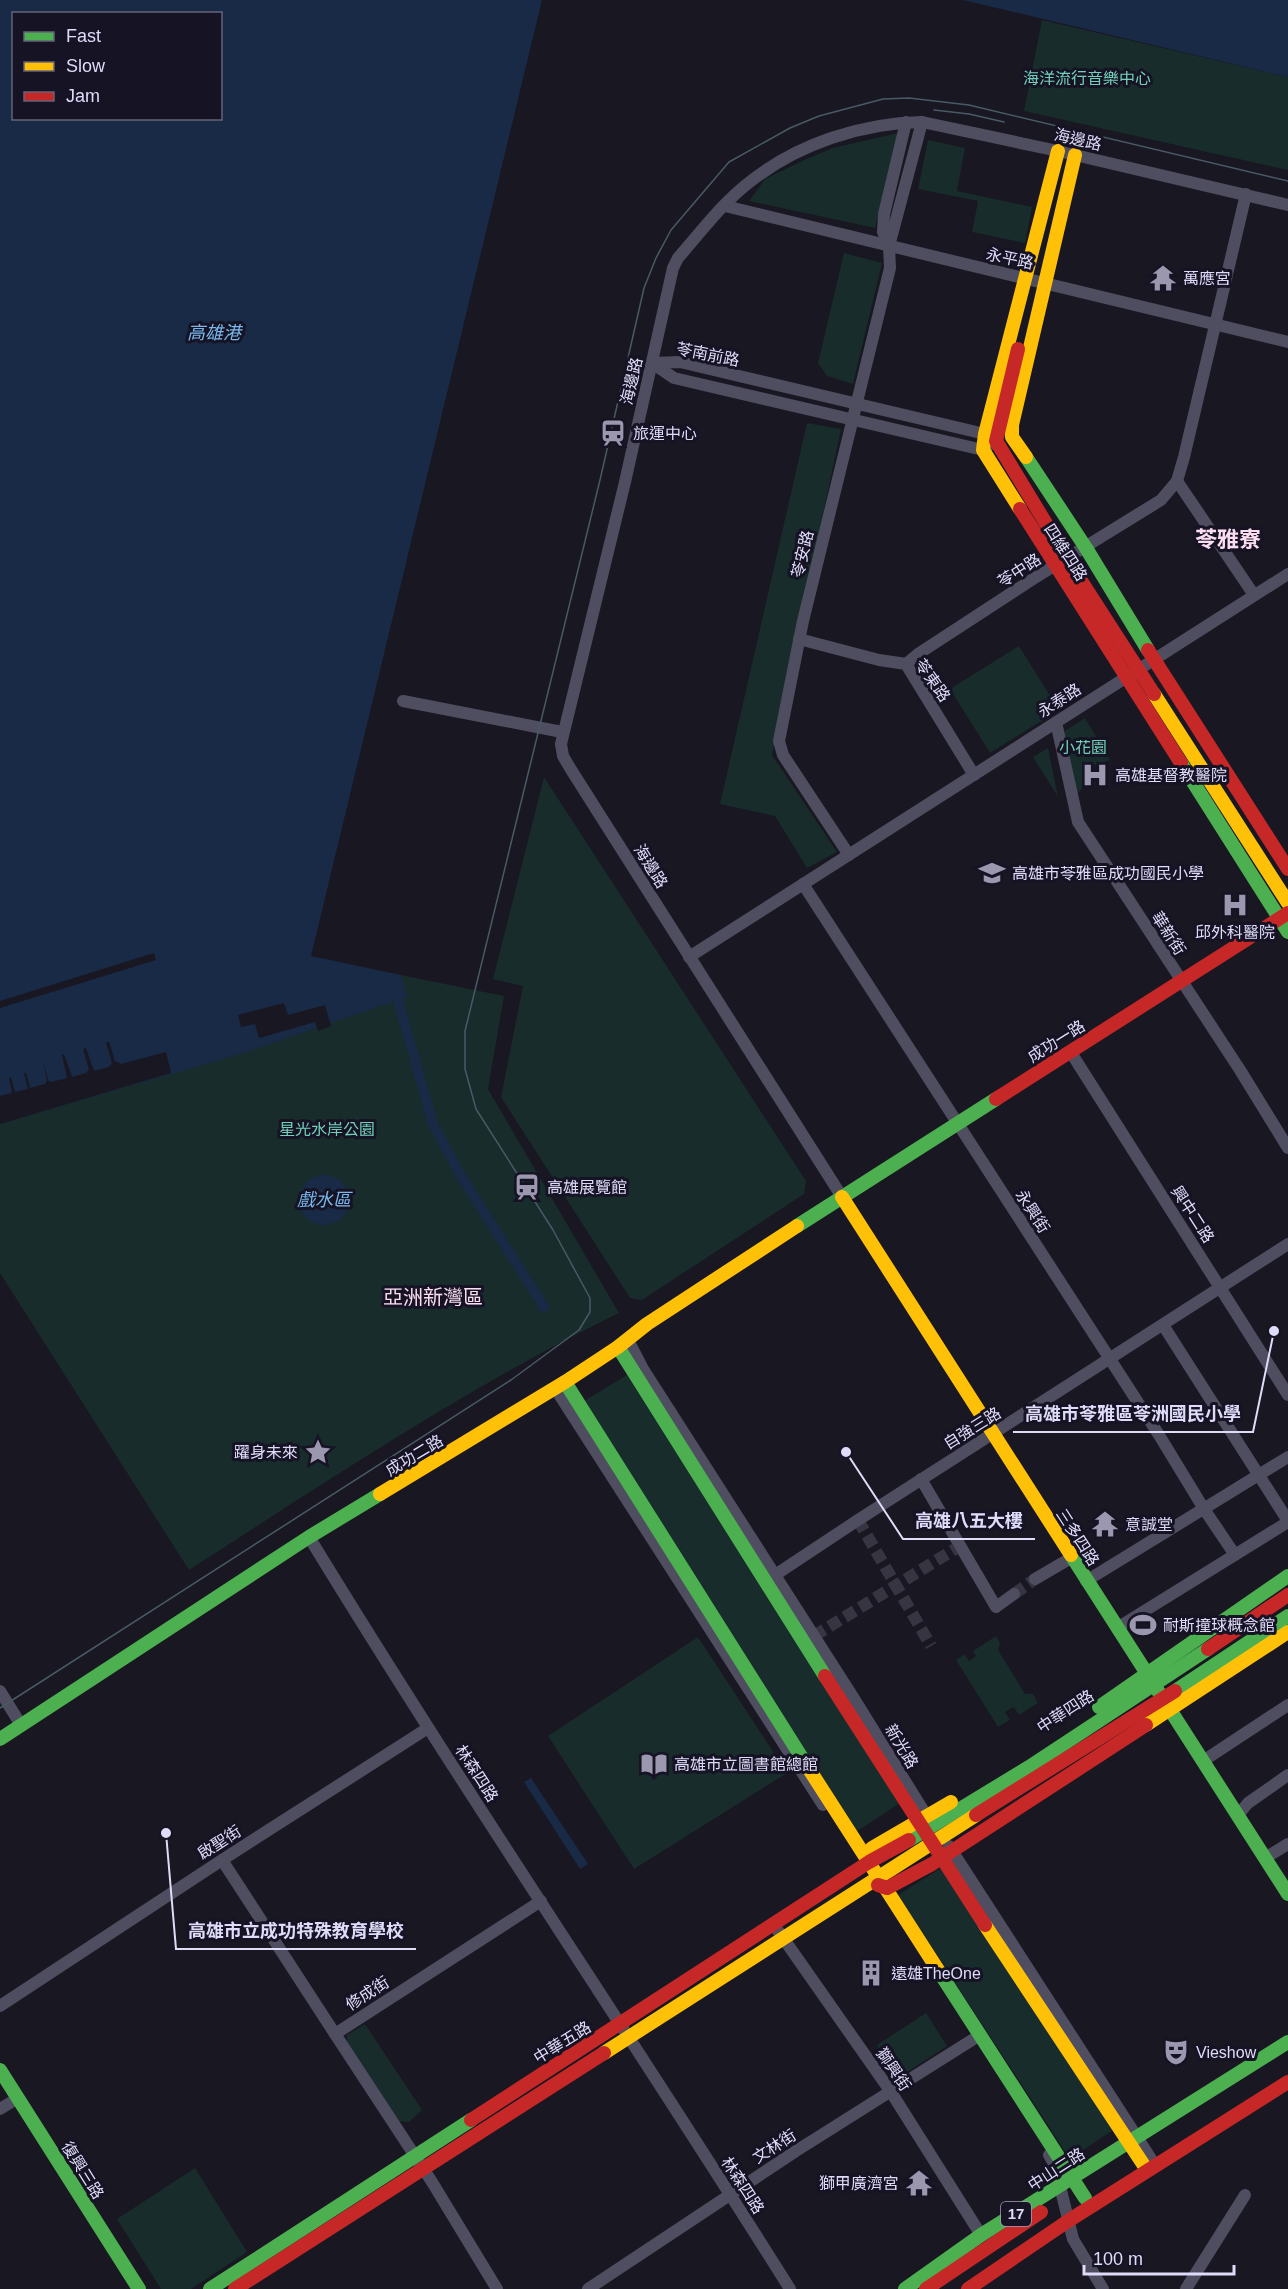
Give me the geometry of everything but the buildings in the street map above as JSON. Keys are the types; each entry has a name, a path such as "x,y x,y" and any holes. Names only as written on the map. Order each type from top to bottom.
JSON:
{"street":[{"name":"海邊路","path":"842,1197 688,957 563,756 562,732 625,482 672,268 678,258 725,206 750,182 777,164 804,149 854,132 906,122 922,122 1066,153 1288,205"},
{"name":"苓安路","path":"889,246 883,232 884,214 906,122"},
{"name":"苓安路","path":"849,855 783,755 779,741 799,639 890,268 889,246 922,122"},
{"path":"983,450 990,438 1035,280 1066,153"},
{"path":"990,438 1012,437 1035,280 1066,153"},
{"path":"1246,194 1217,324 1177,482 1254,595"},
{"name":"永平路","path":"725,206 1288,342"},
{"name":"苓南前路","path":"652,363 680,362 990,438"},
{"name":"苓南前路","path":"652,363 674,378 983,450"},
{"name":"四維四路","path":"1012,437 1086,548 1154,660 1288,868"},
{"name":"四維四路","path":"990,438 1061,562"},
{"name":"四維四路","path":"983,450 1061,562 1133,673 1284,915 1288,932"},
{"name":"苓中路","path":"906,664 1061,562 1161,500 1177,482"},
{"name":"永泰路","path":"688,957 1288,573"},
{"name":"苓東路","path":"799,639 879,660 906,664 974,775"},
{"name":"四維四路","path":"1133,673 1288,903"},
{"path":"404,701 562,732"},
{"name":"華新街","path":"1056,722 1078,822 1240,1070 1288,1148"},
{"name":"永興街","path":"803,884 1160,1435 1204,1509 1235,1555"},
{"name":"成功一路","path":"842,1197 1284,915"},
{"name":"興中二路","path":"1070,1051 1288,1395"},
{"name":"成功二路","path":"0,1739 309,1537 560,1385 623,1344 655,1319 842,1197"},
{"name":"三多四路","path":"842,1197 1288,1894"},
{"name":"自強三路","path":"770,1579 921,1479 1288,1244"},
{"path":"1118,1628 1288,1522 1163,1325"},
{"name":"新光路","path":"623,1344 928,1829 1148,2166"},
{"path":"560,1385 977,2037 1070,2197 1077,2245 1102,2289"},
{"path":"1086,1581 1288,1457"},
{"path":"921,1479 996,1607 1014,1594"},
{"name":"林森四路","path":"309,1537 428,1728 790,2289"},
{"path":"1035,1579 1071,1558"},
{"name":"中華四路","path":"1151,1680 1288,1576"},
{"name":"中華四路","path":"928,1829 1151,1680 1288,1595"},
{"name":"中華四路","path":"879,1882 946,1855 1288,1616"},
{"name":"中華四路","path":"865,1860 1166,1703 1288,1632"},
{"path":"0,1691 21,1725"},
{"path":"1203,1761 1288,1705"},
{"name":"啟聖街","path":"0,2006 428,1728"},
{"path":"1238,1815 1248,1803 1288,1775"},
{"name":"中華五路","path":"210,2289 418,2161 629,2037 784,1938 879,1882 928,1829"},
{"path":"1265,1858 1288,1844"},
{"path":"222,1860 418,2161 497,2289"},
{"name":"中華五路","path":"235,2289 418,2161 621,2024 774,1925 865,1860"},
{"name":"修成街","path":"335,2034 541,1901"},
{"name":"獅興街","path":"774,1925 891,2092 981,2235"},
{"name":"文林街","path":"588,2289 977,2037"},
{"name":"中山二路","path":"968,2289 1133,2142 1288,2042"},
{"name":"復興三路","path":"0,2070 139,2289"},
{"name":"中山二路","path":"904,2289 981,2235 1148,2166 1288,2082"},
{"path":"0,2109 18,2098"},
{"name":"中山二路","path":"926,2289 1070,2197 1148,2166"},
{"path":"1186,2289 1245,2195"},
{"name":"中山二路","path":"948,2289 1070,2197"}],"green space":[{"name":"海洋流行音樂中心","path":"1042,20 1288,77 1288,170 1024,111"},
{"path":"898,133 875,228 749,201 765,179 804,160 833,148"},
{"path":"928,140 965,148 957,191 1032,207 1025,243 972,232 978,201 918,189"},
{"path":"844,253 882,263 853,384 827,376 818,363"},
{"path":"807,423 841,429 772,755 837,852 807,868 775,816 720,804"},
{"path":"1019,646 1059,710 990,753 950,689"},
{"name":"小花園","path":"1085,718 1110,760 1091,766 1092,781 1077,793 1063,732"},
{"path":"1048,748 1058,797 1033,757"},
{"path":"544,777 806,1181 804,1194 642,1300 630,1298 501,1097 523,986 493,979"},
{"name":"星光水岸公園","path":"401,975 504,996 488,1089 619,1313 508,1371 400,1435 189,1570 0,1273 0,1124 181,1070 406,997"},
{"path":"627,1375 900,1803 856,1832 584,1401"},
{"path":"996,1636 1000,1643 998,1650 1025,1694 1033,1694 1038,1703 1019,1715 1014,1707 1005,1712 1010,1720 998,1727 956,1660 965,1654 969,1661 976,1656 973,1651"},
{"path":"698,1637 787,1773 634,1869 548,1736"},
{"path":"944,1866 1113,2130 1070,2159 898,1895"},
{"path":"926,2013 947,2046 898,2078 877,2045"},
{"path":"365,2024 422,2110 409,2122 397,2121 347,2044 347,2035"},
{"path":"195,2168 247,2252 191,2289 161,2289 117,2219"}],"water":[{"name":"高雄港","path":"0,0 542,0 311,956 401,975 407,997 240,1054 0,1124"},
{"path":"963,0 1288,0 1288,77"},
{"name":"戲水區","path":"319,1175 329,1175 342,1182 349,1195 349,1205 342,1218 329,1225 319,1225 310,1221 303,1214 299,1205 299,1195 303,1186 310,1179"},
{"path":"531,1778 588,1864 580,1869 524,1782"}],"pier":[{"path":"154,953 156,960 0,1008 0,1001"},
{"path":"284,1003 288,1015 325,1005 331,1026 318,1031 315,1022 259,1038 255,1024 241,1027 238,1015"},
{"path":"106,1042 109,1042 115,1061 121,1064 166,1052 171,1073 0,1124 0,1096 12,1093 9,1078 11,1077 15,1092 28,1089 24,1073 26,1073 30,1088 45,1084 47,1081 43,1060 48,1080 51,1082 67,1078 62,1055 64,1054 72,1077 86,1073 89,1069 83,1049 86,1048 94,1071 109,1067 112,1063"}],"waterway":[{"path":"398,1000 433,1124 461,1176 544,1307"}],"tunnel":[{"path":"858,1520 931,1646"},
{"path":"814,1636 955,1549"},
{"path":"1014,1594 1035,1579"}],"tram line":[{"path":"0,1708 511,1380 579,1330 590,1312 590,1298 553,1230 476,1109 465,1069 465,1031 600,480 644,288 671,230 729,162 790,128 819,116 883,99 909,98 969,105 1288,181"},
{"path":"934,110 969,114 1004,122"}],"traffic: fast":[{"path":"1026,457 1086,548 1148,650"},
{"path":"1181,763 1288,932"},
{"path":"797,1226 996,1099"},
{"path":"618,1347 825,1676"},
{"path":"565,1382 809,1769"},
{"path":"0,1739 309,1537 380,1494"},
{"path":"1071,1555 1288,1894"},
{"path":"1099,1707 1288,1576"},
{"path":"1175,1691 1288,1616"},
{"path":"909,1840 1029,1767 1208,1649"},
{"path":"938,1970 1085,2198"},
{"path":"905,2289 981,2235 1288,2042"},
{"path":"0,2070 139,2289"},
{"path":"210,2289 471,2120"}],"traffic: slow":[{"path":"1020,509 983,450 985,434 1058,151"},
{"path":"1026,457 1012,437 1012,425 1075,155"},
{"path":"1154,694 1288,903"},
{"path":"842,1197 1071,1555"},
{"path":"380,1494 565,1382 618,1347 647,1324 797,1226"},
{"path":"1146,1725 1288,1632"},
{"path":"809,1769 938,1970"},
{"path":"872,1848 951,1802"},
{"path":"604,2053 976,1815"},
{"path":"985,1925 1147,2170"}],"traffic: jam":[{"path":"1018,349 996,441 1076,573 1154,694"},
{"path":"1020,509 1181,763"},
{"path":"1148,650 1288,869"},
{"path":"996,1099 1288,913"},
{"path":"1208,1649 1288,1595"},
{"path":"825,1676 985,1925"},
{"path":"976,1815 1175,1691"},
{"path":"878,1885 887,1888 932,1864 1146,1725"},
{"path":"471,2120 869,1862 909,1840"},
{"path":"235,2289 604,2053"},
{"path":"968,2289 1068,2221 1288,2082"},
{"path":"926,2289 1041,2212"}],"place":[{"name":"萬應宮","path":"1163,278"},
{"name":"旅運中心","path":"613,433"},
{"name":"高雄基督教醫院","path":"1095,775"},
{"name":"高雄市苓雅區成功國民小學","path":"992,873"},
{"name":"邱外科醫院","path":"1235,905"},
{"name":"高雄展覽館","path":"527,1187"},
{"name":"高雄市苓雅區苓洲國民小學","path":"1274,1331"},
{"name":"躍身未來","path":"318,1452"},
{"name":"高雄八五大樓","path":"846,1452"},
{"name":"意誠堂","path":"1105,1524"},
{"name":"耐斯撞球概念館","path":"1143,1625"},
{"name":"高雄市立圖書館總館","path":"654,1764"},
{"name":"高雄市立成功特殊教育學校","path":"166,1833"},
{"name":"遠雄TheOne","path":"871,1973"},
{"name":"Vieshow","path":"1176,2052"},
{"name":"獅甲廣濟宮","path":"919,2183"}],"district":[{"name":"苓雅寮","path":"1228,539"},
{"name":"亞洲新灣區","path":"433,1297"}]}
